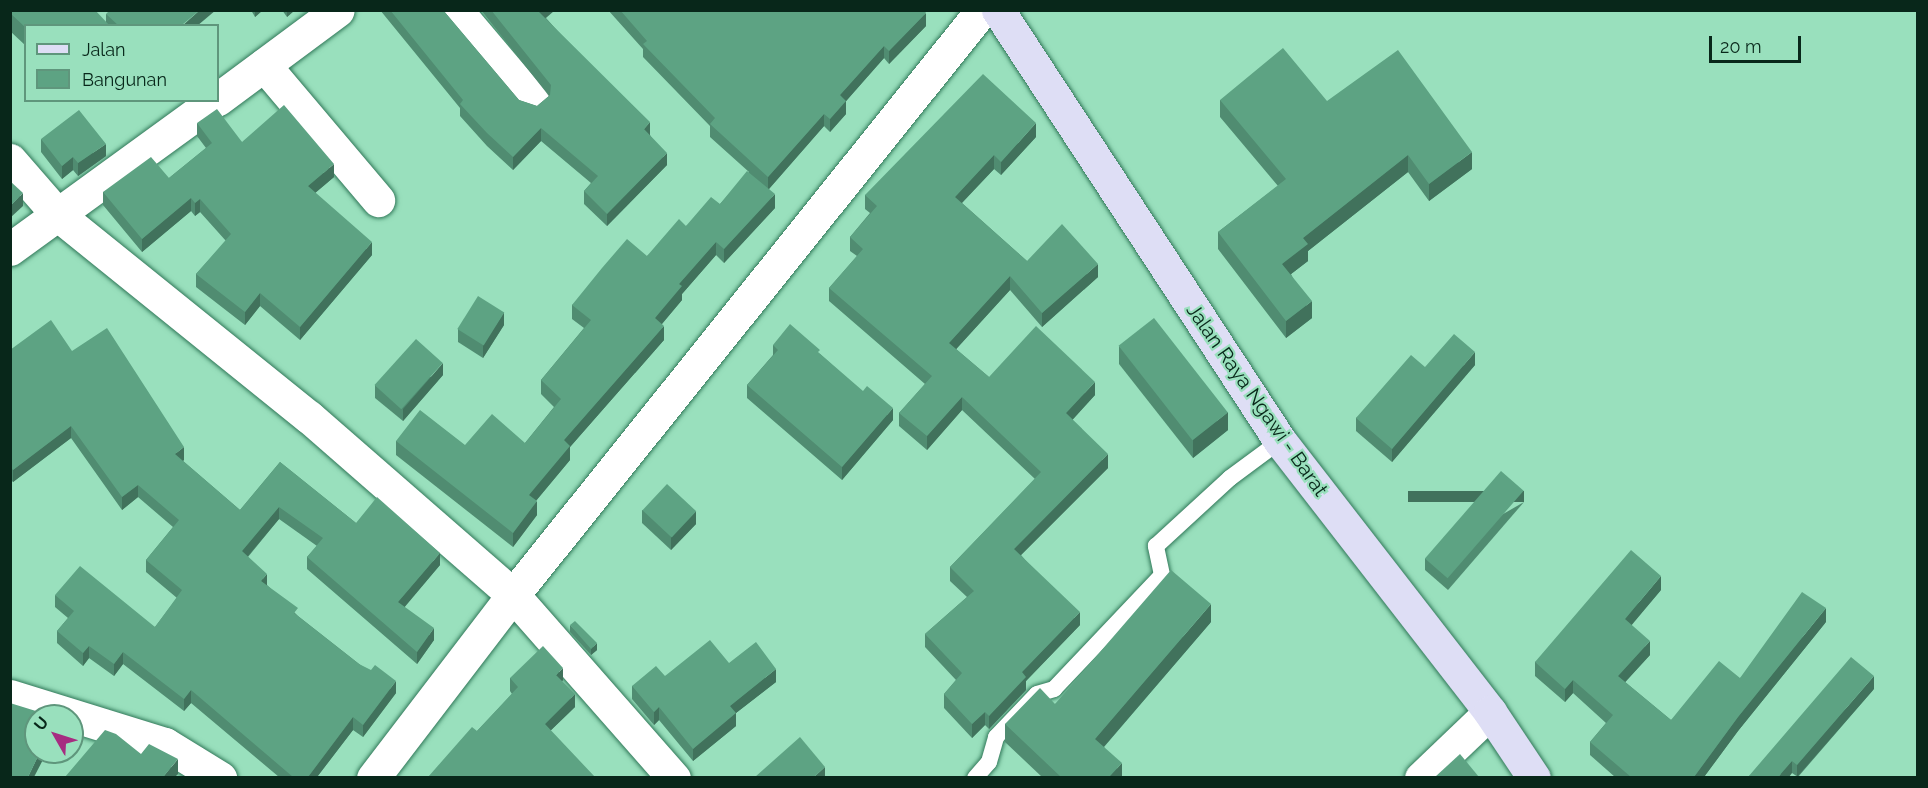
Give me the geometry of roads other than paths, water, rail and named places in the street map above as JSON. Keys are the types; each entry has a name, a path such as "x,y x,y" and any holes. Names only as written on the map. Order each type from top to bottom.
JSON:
{"main road":[{"name":"Jalan Raya Ngawi - Barat","path":"998,10 1270,447 1490,712 1534,777"}],"street":[{"path":"219,98 338,10"},
{"path":"456,10 533,101"},
{"path":"373,777 513,595 982,10"},
{"path":"264,64 378,200"},
{"path":"10,249 213,102"},
{"path":"10,160 57,214 309,417 513,595 674,777"},
{"path":"10,696 165,744 220,777"},
{"path":"1442,755 1490,712"}],"lane":[{"path":"975,777 989,762 996,737 1037,694 1054,689 1162,575 1156,546 1230,478 1270,447"}]}
